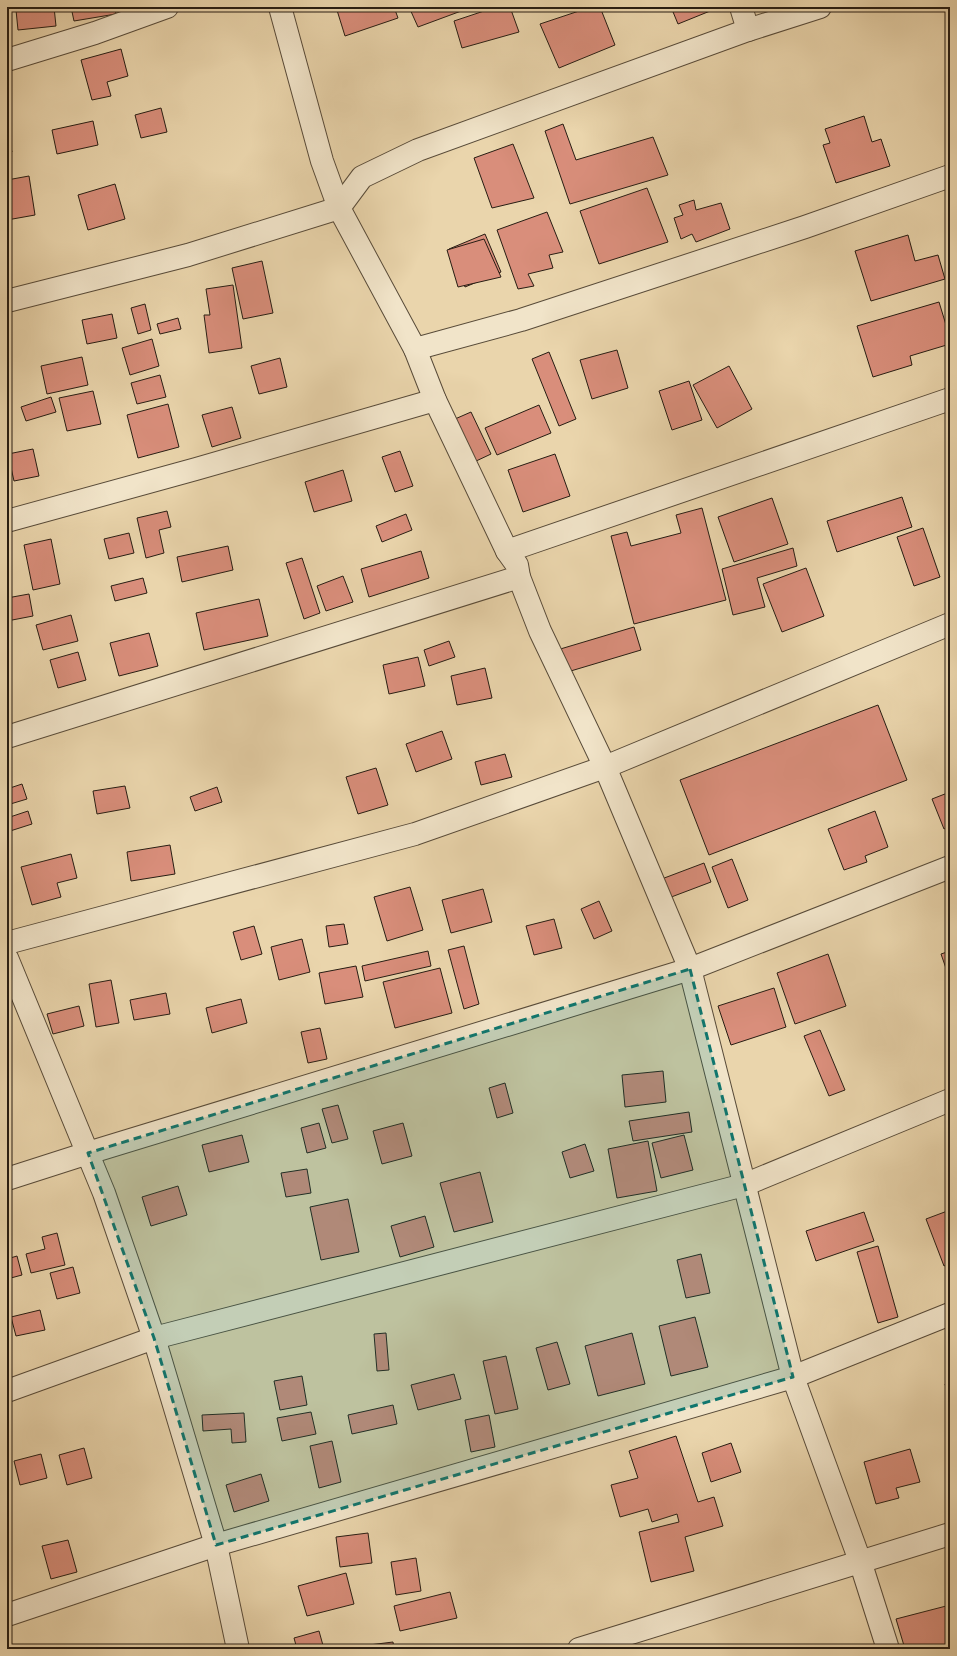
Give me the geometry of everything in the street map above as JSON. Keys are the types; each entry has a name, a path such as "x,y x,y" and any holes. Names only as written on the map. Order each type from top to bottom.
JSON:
{"street":[{"path":"7,60 95,33 167,7"},
{"path":"280,7 322,161 339,208 414,349 435,400 507,551 517,565 520,578 540,632 605,767 690,969 793,1378 860,1561 888,1649"},
{"path":"741,7 748,30"},
{"path":"7,301 188,255 339,208 362,177 418,150 748,30 820,7"},
{"path":"414,349 521,320 805,227 950,176"},
{"path":"507,551 950,399"},
{"path":"7,521 204,467 435,400"},
{"path":"7,737 520,578"},
{"path":"7,943 415,834 605,767 950,624"},
{"path":"7,1179 690,969 950,867"},
{"path":"7,958 104,1193 154,1338 216,1545 238,1649"},
{"path":"7,1391 154,1338 744,1184 950,1100"},
{"path":"7,1615 216,1545 793,1378 950,1314"},
{"path":"579,1649 950,1534"}],"highlighted area":[{"path":"690,969 793,1377 216,1545 154,1338 88,1153"}],"building":[{"path":"54,7 56,26 18,30 16,10"},
{"path":"71,7 115,7 116,14 74,21"},
{"path":"336,7 394,7 398,18 345,36"},
{"path":"409,7 472,7 418,27"},
{"path":"496,7 510,7 519,32 462,48 454,21"},
{"path":"591,7 600,7 615,45 559,68 540,24"},
{"path":"671,7 720,7 678,24"},
{"path":"121,49 128,76 107,82 111,96 92,100 81,60"},
{"path":"161,108 167,132 141,138 135,115"},
{"path":"864,116 872,142 881,139 890,166 836,183 823,145 830,143 825,129"},
{"path":"93,121 98,145 57,154 52,130"},
{"path":"563,124 576,160 653,137 668,175 570,204 545,131"},
{"path":"7,133 12,152 7,153"},
{"path":"513,144 534,198 492,208 474,158"},
{"path":"29,176 35,215 7,220 7,180"},
{"path":"115,184 125,219 88,230 78,195"},
{"path":"647,188 668,242 599,264 580,211"},
{"path":"694,200 696,210 721,203 730,229 696,242 692,234 681,239 674,218 683,215 679,205"},
{"path":"547,212 563,252 549,255 553,268 528,274 534,286 518,289 497,230"},
{"path":"485,234 501,272 465,287 449,249"},
{"path":"908,235 915,261 938,255 945,279 871,301 855,251"},
{"path":"484,239 501,277 458,287 447,250"},
{"path":"262,261 273,313 243,319 232,268"},
{"path":"233,285 242,348 209,353 204,315 210,315 206,289"},
{"path":"939,302 950,338 950,344 910,356 912,365 873,377 857,326"},
{"path":"145,304 151,330 138,334 131,308"},
{"path":"112,314 117,338 87,344 82,320"},
{"path":"178,318 181,329 160,334 157,324"},
{"path":"152,339 159,366 130,375 122,348"},
{"path":"617,350 628,388 592,399 580,360"},
{"path":"549,352 576,419 559,426 532,359"},
{"path":"82,357 88,385 47,394 41,366"},
{"path":"280,358 287,387 259,394 251,366"},
{"path":"729,366 752,409 717,428 693,385"},
{"path":"160,375 166,397 137,404 131,383"},
{"path":"689,381 702,420 672,430 659,391"},
{"path":"93,391 101,424 67,431 59,398"},
{"path":"51,397 56,412 26,421 21,407"},
{"path":"168,404 179,447 138,458 127,415"},
{"path":"539,405 551,433 497,455 485,428"},
{"path":"232,407 241,438 212,447 202,415"},
{"path":"471,412 491,454 474,462 455,419"},
{"path":"33,449 39,476 14,481 8,454"},
{"path":"400,451 413,486 395,492 382,457"},
{"path":"555,454 570,496 523,512 508,470"},
{"path":"343,470 352,501 314,512 305,482"},
{"path":"902,497 912,527 837,552 827,521"},
{"path":"772,498 788,544 734,562 718,517"},
{"path":"702,508 726,600 634,624 611,536 627,532 631,546 681,533 676,515"},
{"path":"167,511 171,527 159,530 164,553 146,558 137,518"},
{"path":"406,514 412,530 382,542 376,526"},
{"path":"923,528 940,577 914,586 897,537"},
{"path":"129,533 134,553 109,559 104,539"},
{"path":"51,539 60,584 33,590 24,545"},
{"path":"228,546 233,570 182,582 177,557"},
{"path":"793,548 797,566 757,578 765,607 733,615 722,569"},
{"path":"421,551 429,578 369,597 361,569"},
{"path":"302,558 320,613 304,619 286,563"},
{"path":"806,568 824,616 782,632 763,584"},
{"path":"343,576 353,602 326,611 317,586"},
{"path":"143,578 147,593 115,601 111,586"},
{"path":"29,594 33,616 7,621 7,598"},
{"path":"259,599 268,636 204,650 196,613"},
{"path":"71,615 78,641 43,650 36,625"},
{"path":"634,627 641,650 564,673 557,650"},
{"path":"149,633 158,666 119,676 110,643"},
{"path":"449,641 455,657 429,666 424,650"},
{"path":"78,652 86,680 58,688 50,660"},
{"path":"418,657 425,686 389,694 383,665"},
{"path":"485,668 492,698 457,705 451,676"},
{"path":"878,705 907,780 709,855 680,780"},
{"path":"442,731 452,759 416,772 406,744"},
{"path":"505,754 512,777 481,785 475,762"},
{"path":"376,768 388,805 358,814 346,777"},
{"path":"22,784 27,799 7,805 7,789"},
{"path":"125,786 130,808 97,814 93,791"},
{"path":"217,787 222,802 195,811 190,797"},
{"path":"950,792 950,826 944,829 932,799"},
{"path":"28,811 32,824 7,832 7,818"},
{"path":"875,811 888,847 865,856 867,862 844,870 828,829"},
{"path":"170,845 175,874 131,881 127,852"},
{"path":"71,854 77,878 57,883 61,897 32,905 21,867"},
{"path":"732,859 748,900 728,908 712,867"},
{"path":"704,863 711,882 666,899 659,880"},
{"path":"410,887 423,930 387,941 374,897"},
{"path":"483,889 492,922 451,933 442,900"},
{"path":"599,901 612,931 594,939 581,909"},
{"path":"554,919 562,948 534,955 526,926"},
{"path":"344,924 348,944 329,947 326,926"},
{"path":"254,926 262,954 241,960 233,932"},
{"path":"302,939 310,972 279,980 271,947"},
{"path":"464,946 479,1004 464,1009 448,950"},
{"path":"428,951 431,966 365,981 362,966"},
{"path":"950,951 950,977 949,977 941,954"},
{"path":"828,954 846,1006 795,1024 777,973"},
{"path":"356,966 363,997 325,1004 319,973"},
{"path":"440,968 452,1013 395,1028 383,982"},
{"path":"111,980 119,1023 96,1027 89,984"},
{"path":"774,988 786,1027 731,1045 718,1006"},
{"path":"166,993 170,1014 134,1020 130,1000"},
{"path":"241,999 247,1023 212,1033 206,1008"},
{"path":"79,1006 84,1026 53,1034 47,1014"},
{"path":"320,1028 327,1059 308,1063 301,1032"},
{"path":"820,1030 845,1090 829,1096 804,1036"},
{"path":"663,1071 666,1102 625,1107 622,1075"},
{"path":"505,1083 513,1113 497,1118 489,1088"},
{"path":"338,1105 348,1139 332,1143 322,1109"},
{"path":"689,1112 692,1132 633,1141 629,1121"},
{"path":"319,1123 326,1148 307,1153 301,1128"},
{"path":"403,1123 412,1156 382,1164 373,1131"},
{"path":"242,1135 249,1162 209,1172 202,1145"},
{"path":"684,1135 693,1170 661,1178 652,1143"},
{"path":"648,1141 657,1191 617,1198 608,1149"},
{"path":"585,1144 594,1171 570,1178 562,1152"},
{"path":"307,1169 311,1193 286,1197 281,1173"},
{"path":"480,1172 493,1222 454,1232 440,1183"},
{"path":"178,1186 187,1215 151,1226 142,1197"},
{"path":"348,1199 359,1252 321,1260 310,1207"},
{"path":"950,1210 950,1263 944,1266 926,1219"},
{"path":"864,1212 874,1241 816,1261 806,1231"},
{"path":"425,1216 434,1247 400,1257 391,1226"},
{"path":"57,1233 65,1265 31,1273 26,1254 45,1249 42,1237"},
{"path":"878,1246 898,1317 878,1323 857,1252"},
{"path":"701,1254 710,1293 686,1298 677,1260"},
{"path":"17,1256 22,1275 7,1279 7,1259"},
{"path":"73,1267 80,1293 57,1299 50,1273"},
{"path":"40,1310 45,1330 16,1336 11,1317"},
{"path":"695,1317 708,1367 671,1376 659,1326"},
{"path":"386,1333 389,1370 377,1371 374,1334"},
{"path":"632,1333 645,1384 598,1396 585,1346"},
{"path":"7,1335 11,1350 7,1351"},
{"path":"557,1342 570,1384 548,1390 536,1348"},
{"path":"506,1356 518,1409 495,1414 483,1361"},
{"path":"454,1374 461,1399 418,1410 411,1385"},
{"path":"302,1376 307,1405 280,1410 274,1381"},
{"path":"950,1383 950,1401 945,1384"},
{"path":"393,1405 397,1424 352,1434 348,1415"},
{"path":"311,1412 316,1434 282,1441 277,1418"},
{"path":"244,1413 246,1442 232,1443 231,1429 203,1431 202,1415"},
{"path":"489,1415 495,1447 471,1452 465,1420"},
{"path":"676,1436 698,1502 714,1497 723,1526 685,1537 694,1571 651,1582 639,1532 679,1522 677,1514 652,1522 648,1509 620,1517 611,1485 638,1478 629,1451"},
{"path":"332,1441 341,1482 319,1488 310,1446"},
{"path":"731,1443 741,1472 711,1482 702,1453"},
{"path":"84,1448 92,1478 67,1485 59,1455"},
{"path":"910,1449 920,1482 896,1488 899,1498 876,1504 864,1462"},
{"path":"41,1454 47,1478 20,1485 14,1461"},
{"path":"7,1471 11,1491 7,1491"},
{"path":"261,1474 269,1501 234,1512 226,1485"},
{"path":"368,1533 372,1563 340,1567 336,1537"},
{"path":"68,1540 77,1572 51,1579 42,1546"},
{"path":"416,1558 421,1591 396,1595 391,1562"},
{"path":"346,1573 354,1604 307,1616 298,1586"},
{"path":"450,1592 457,1618 400,1631 394,1606"},
{"path":"950,1605 950,1649 905,1649 896,1619"},
{"path":"319,1631 324,1649 297,1649 294,1638"},
{"path":"393,1642 394,1649 361,1649 361,1646"}]}
